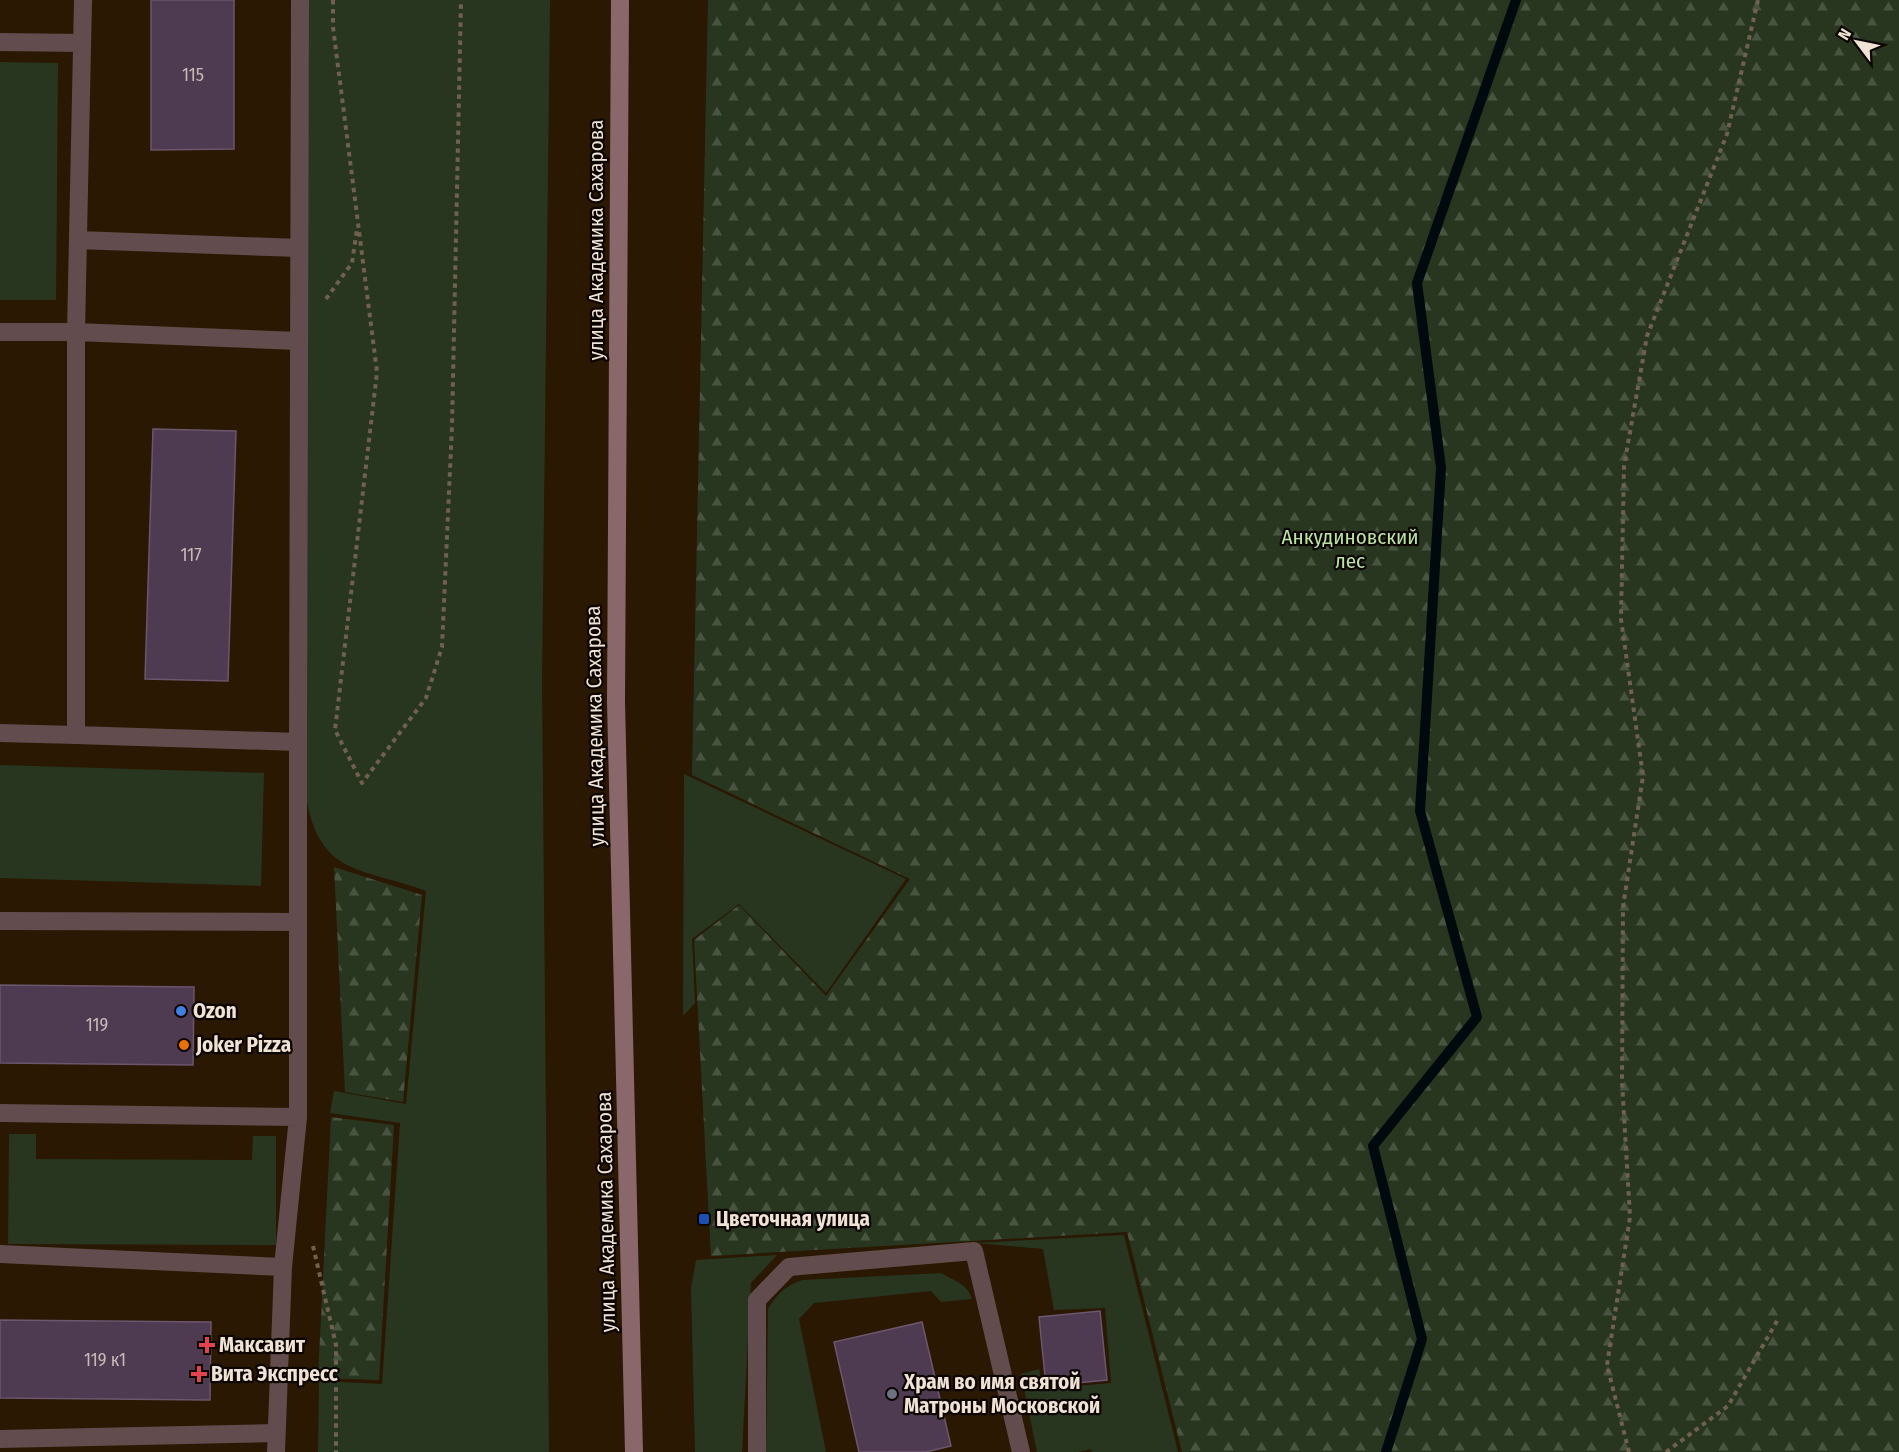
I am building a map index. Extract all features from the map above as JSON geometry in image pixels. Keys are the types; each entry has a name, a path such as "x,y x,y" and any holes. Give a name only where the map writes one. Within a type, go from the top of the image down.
{"main road":[{"name":"улица Академика Сахарова","path":"620,0 616,702 634,1452"}],"lane":[{"path":"76,735 76,332 83,0"},
{"path":"276,1452 283,1267 298,1117 300,0"},
{"path":"0,42 82,44"},
{"path":"78,240 299,248"},
{"path":"0,332 76,332 298,340"},
{"path":"0,733 298,742"},
{"path":"0,921 298,922"},
{"path":"0,1113 298,1117"},
{"path":"757,1452 758,1300 789,1267 974,1251 1021,1452"},
{"path":"0,1254 283,1267"},
{"path":"0,1439 276,1433"}],"path":[{"path":"333,0 333,27 377,372 335,730 362,783 426,698 442,647 452,426 461,0"},
{"path":"1629,1452 1607,1365 1630,1217 1622,1081 1623,907 1643,776 1621,619 1624,466 1647,336 1727,134 1758,0"},
{"path":"298,340 351,263 358,225"},
{"path":"1666,1452 1728,1406 1777,1321"}],"green space":[{"path":"309,0 550,0 542,680 549,1452 318,1452 319,1381 382,1384 400,1123 330,1113 334,1091 406,1104 426,891 357,869 332,855 321,841 313,825 305,788 300,733"},
{"name":"Анкудиновский лес","path":"708,0 1899,0 1899,1452 1182,1452 1127,1232 711,1256 694,940 739,905 826,996 910,879 692,775"},
{"path":"0,62 58,63 56,300 0,300"},
{"path":"0,765 264,773 261,886 0,878"},
{"path":"684,774 906,879 826,993 739,904 692,939 695,1003 683,1016"},
{"path":"334,867 422,895 403,1102 345,1092"},
{"path":"331,1117 394,1125 379,1380 318,1378"},
{"path":"9,1134 36,1134 36,1159 252,1160 253,1136 276,1136 276,1245 8,1244"},
{"path":"1124,1235 1178,1452 1092,1452 1091,1449 1078,1452 1037,1452 1021,1374 1039,1369 1042,1389 1111,1383 1105,1308 1054,1310 1043,1249 975,1243"},
{"path":"777,1255 751,1283 742,1452 695,1452 691,1288 696,1260"},
{"path":"941,1273 964,1286 972,1299 941,1302 931,1291 814,1303 799,1319 826,1452 766,1452 768,1309 779,1295 787,1287 803,1280"}],"building":[{"path":"151,0 234,0 234,149 151,150"},
{"path":"153,429 236,431 228,681 145,679"},
{"path":"0,985 194,987 193,1065 0,1063"},
{"path":"1100,1311 1107,1380 1046,1386 1039,1317"},
{"path":"0,1320 211,1322 210,1400 0,1398"},
{"name":"Храм во имя святой Матроны Московской","path":"922,1322 951,1446 926,1452 859,1452 834,1342"}],"waterway":[{"path":"1386,1452 1422,1339 1373,1146 1477,1017 1420,811 1441,468 1417,283 1516,0"}],"place":[{"name":"Ozon","path":"181,1011"},
{"name":"Joker Pizza","path":"184,1045"},
{"name":"Цветочная улица","path":"704,1219"},
{"name":"Максавит","path":"207,1345"},
{"name":"Вита Экспресс","path":"199,1374"},
{"name":"Храм во имя святой Матроны Московской","path":"892,1394"}]}
